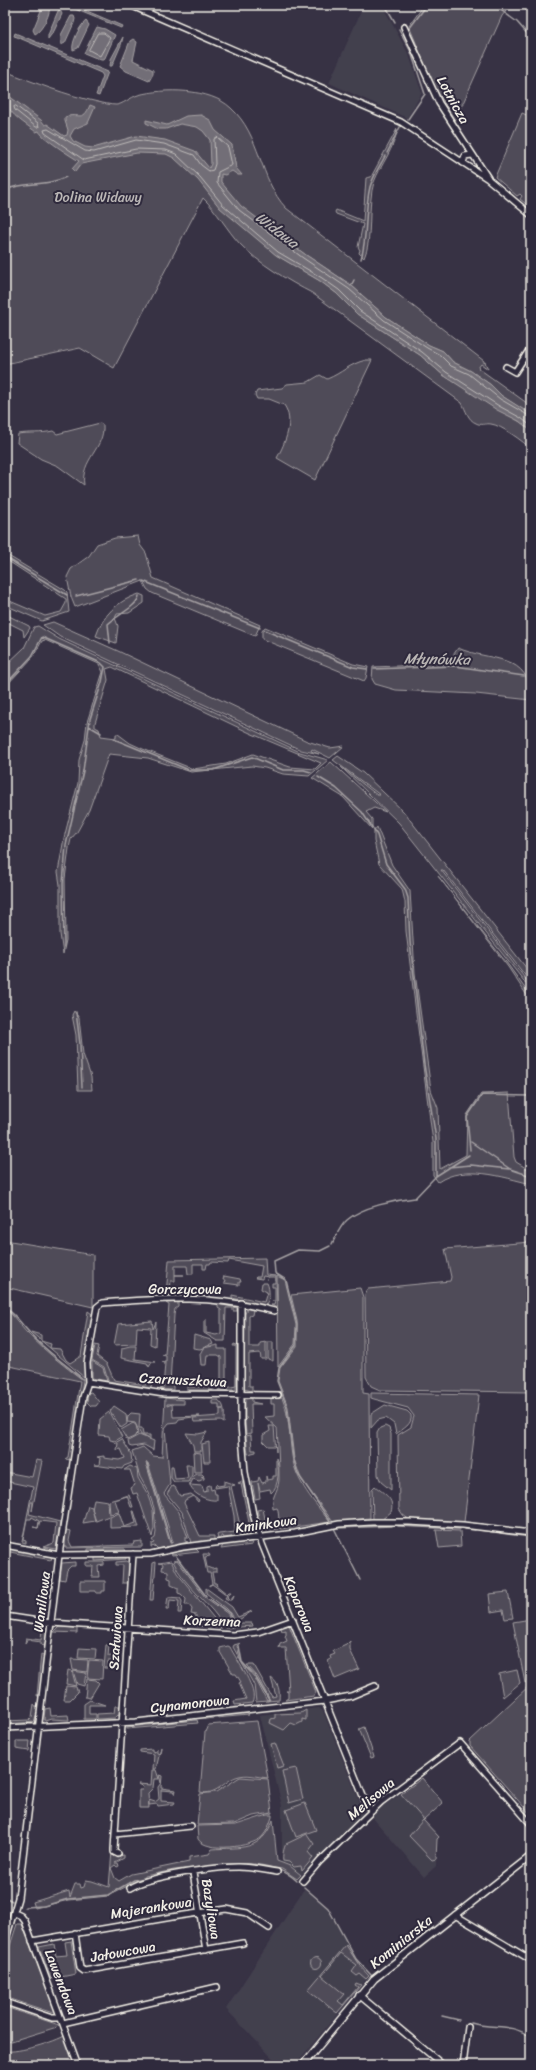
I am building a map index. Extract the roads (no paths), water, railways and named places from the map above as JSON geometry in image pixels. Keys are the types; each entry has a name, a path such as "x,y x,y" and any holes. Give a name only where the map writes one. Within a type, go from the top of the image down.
{"street":[{"name":"Lotnicza","path":"130,5 401,122 488,179 531,215"},
{"name":"Lotnicza","path":"404,28 438,103 488,179"},
{"path":"463,163 465,156 472,155"},
{"path":"506,367 516,372 531,347"},
{"name":"Gorczycowa","path":"96,1307 102,1303 180,1298 208,1298 241,1303 274,1311"},
{"name":"Kaparowa","path":"241,1303 241,1425 245,1472 260,1537 367,1806 372,1811"},
{"name":"Waniliowa","path":"5,1942 18,1902 59,1555 83,1397 88,1382 87,1364 96,1307"},
{"name":"Czarnuszkowa","path":"88,1382 157,1393 278,1395"},
{"name":"Kminkowa","path":"5,1545 59,1555 158,1553 183,1547 260,1537 339,1524 388,1522 478,1526 531,1533"},
{"name":"Szałwiowa","path":"118,1854 114,1852 133,1554"},
{"name":"Korzenna","path":"5,1616 51,1623 238,1635 258,1632 292,1620"},
{"name":"Cynamonowa","path":"5,1728 123,1723 325,1701 351,1696 375,1686"},
{"name":"Melisowa","path":"303,1880 320,1861 372,1811 460,1743 531,1824"},
{"path":"115,1834 191,1826"},
{"name":"Kominiarska","path":"303,2065 359,1995 374,1980 531,1856"},
{"path":"130,1888 138,1884 165,1877 238,1867 277,1872"},
{"name":"Bazyliowa","path":"193,1873 206,1950"},
{"name":"Majerankowa","path":"32,1941 200,1912 226,1909 239,1910 269,1928"},
{"name":"Lawendowa","path":"15,1913 23,1918 78,2065"},
{"path":"455,1915 531,1960"},
{"name":"Jałowcowa","path":"74,1933 80,1968 84,1971 243,1943"},
{"path":"5,2002 62,2020 217,1987"},
{"path":"359,1995 443,2065"},
{"path":"463,2065 468,2026"}],"water":[{"path":"49,5 50,8 46,21 41,29 35,34 33,30 42,8"},
{"path":"65,5 73,5 122,26 121,28"},
{"path":"60,10 62,14 54,31 48,39 48,35 58,11"},
{"path":"71,16 74,16 74,23 65,43 61,45 61,35"},
{"path":"86,21 89,25 78,48 73,50 73,43 76,34"},
{"path":"97,27 105,29 115,35 104,60 84,53"},
{"path":"15,33 108,72 99,96 96,95 103,76 101,73 14,36"},
{"path":"123,37 112,66 110,66 111,59"},
{"path":"133,39 137,42 133,60 153,70 153,74 149,81 126,71 120,66 130,41"},
{"path":"5,93 41,120 45,125 47,124 64,136 67,135 68,130 65,117 83,115 90,105 95,107 88,123 74,129 70,136 73,141 85,147 93,148 136,136 165,140 195,151 209,168 211,164 210,140 203,131 197,127 180,124 166,129 158,129 146,123 146,120 167,125 186,116 201,115 210,120 215,130 232,145 236,168 242,175 238,175 232,171 225,175 221,174 221,182 241,206 306,255 351,285 386,317 429,345 443,351 453,362 471,371 491,385 502,396 529,413 531,415 531,431 519,421 497,410 443,375 420,355 357,314 336,293 320,281 276,255 220,208 198,180 174,158 166,154 137,153 81,164 75,172 72,169 79,161 51,142 39,131 36,132 15,116 7,106"}],"waterway":[{"path":"385,5 395,22"},
{"path":"409,29 427,5"},
{"path":"494,5 517,22 531,38"},
{"path":"399,29 411,52 425,94 408,119"},
{"path":"387,153 400,127"},
{"path":"361,259 365,241 367,205 370,187 385,156"},
{"path":"5,190 13,187 51,182 66,177"},
{"path":"351,286 354,280"},
{"name":"Młynówka","path":"5,557 67,595"},
{"name":"Młynówka","path":"76,596 139,580"},
{"name":"Młynówka","path":"143,581 260,628"},
{"path":"110,643 108,624 135,604 139,596"},
{"name":"Młynówka","path":"264,630 353,667 367,669"},
{"path":"5,685 32,656 42,637 101,663 105,667 102,682 90,719 83,771 66,845 63,884 64,947"},
{"name":"Młynówka","path":"374,669 455,666 524,676"},
{"path":"89,726 101,733"},
{"path":"114,739 189,770 213,770 252,757 283,770 304,770 311,772"},
{"path":"318,777 336,788 362,812 377,835 386,864 405,889 408,898 410,942 424,1064 436,1139 436,1176"},
{"path":"76,1012 80,1044 82,1087"},
{"path":"470,1150 467,1117 482,1095 531,1096"},
{"path":"471,1142 510,1169 531,1176"},
{"path":"332,1244 342,1225 353,1215 379,1205 398,1200 415,1198 436,1176 469,1155"},
{"path":"449,1167 471,1165 509,1169"},
{"path":"330,1246 320,1251 298,1250 274,1261 275,1273 286,1280 297,1325 296,1345 279,1368 277,1381 287,1407 293,1457 298,1474 330,1521"},
{"path":"5,1308 15,1316 41,1345 83,1379"},
{"path":"147,1463 171,1543"},
{"path":"360,1580 334,1528 392,1526"},
{"path":"398,1526 460,1529"},
{"path":"465,1529 475,1530"},
{"path":"479,1530 494,1532"},
{"path":"500,1533 531,1537"},
{"path":"176,1556 206,1596"},
{"path":"210,1599 229,1613 236,1627"},
{"path":"239,1646 242,1662 255,1676 269,1700"},
{"path":"216,1866 237,1864 259,1865 280,1870 297,1881"},
{"path":"25,1907 44,1906 68,1899 108,1895 134,1880 182,1871"},
{"path":"304,1887 328,1908 356,1959 371,1975"},
{"path":"5,1897 12,1901"},
{"path":"442,2016 459,2020"},
{"path":"471,2023 516,2029 531,2037"}],"park label":[{"name":"Dolina Widawy","path":"98,197"}],"water label":[{"name":"Widawa","path":"277,230"}]}
